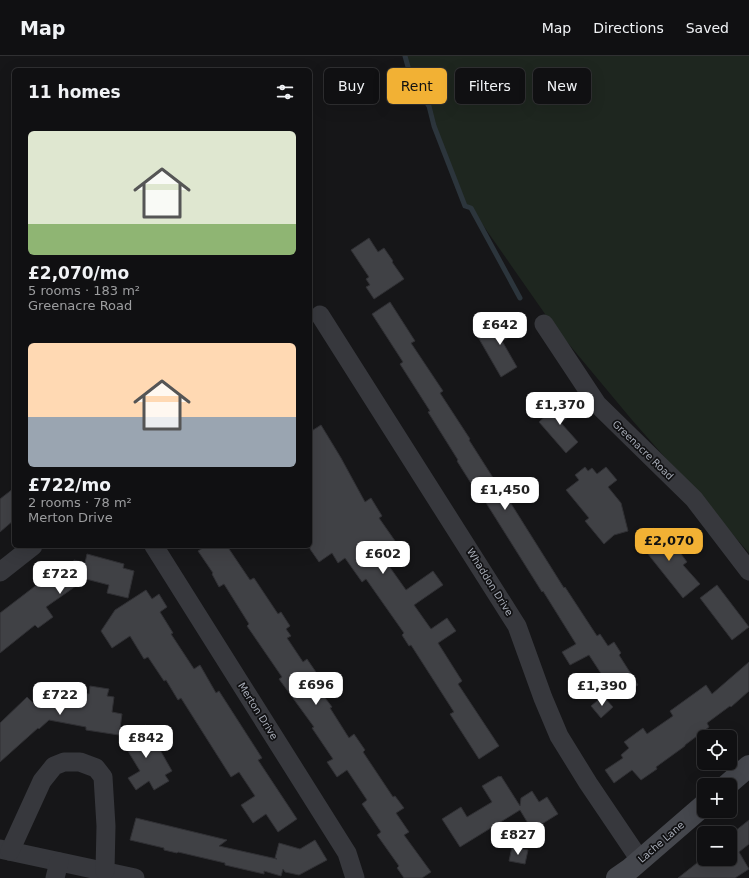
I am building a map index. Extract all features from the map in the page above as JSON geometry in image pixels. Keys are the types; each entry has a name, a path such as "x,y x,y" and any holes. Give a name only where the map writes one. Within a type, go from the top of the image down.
{"street":[{"name":"Whaddon Drive","path":"320,315 517,626 543,698 559,736 588,783 640,860"},
{"name":"Greenacre Road","path":"544,324 597,404 694,499 749,571"},
{"path":"0,572 30,548"},
{"name":"Merton Drive","path":"155,548 347,853 355,878"},
{"path":"105,871 106,826 103,777 96,768 80,762 64,762 54,766 42,781 5,850 57,870 105,871 135,878"},
{"path":"735,778 749,766"},
{"name":"Lache Lane","path":"617,878 697,811"}],"shaded area":[{"path":"405,56 749,56 749,553 632,420 552,324 471,208 465,206 434,126 428,104 447,104 447,68 408,68"}],"building":[{"path":"369,238 378,252 384,248 404,279 374,299 366,287 370,285 366,279 369,277 351,250"},
{"path":"390,302 415,341 411,343 443,391 440,393 564,588 565,587 597,636 600,634 608,646 614,642 621,653 619,655 638,685 617,698 589,655 570,665 562,652 576,644 483,498 481,499 457,461 458,460 428,412 430,411 400,364 403,362 372,314"},
{"path":"510,318 518,332 502,341 517,367 501,377 478,337"},
{"path":"564,399 575,411 561,423 578,442 566,453 539,422"},
{"path":"321,425 365,502 371,498 382,516 379,518 400,548 384,559 406,590 433,571 443,585 414,605 431,629 447,618 456,631 438,643 462,681 458,684 499,746 479,759 450,714 454,712 411,645 409,646 402,635 404,633 366,579 362,582 345,558 338,563 332,553 319,562 310,549 312,548 312,431"},
{"path":"585,467 588,471 592,468 597,474 606,467 617,480 608,487 621,503 628,531 614,535 604,544 585,521 589,518 566,490 579,480 575,475"},
{"path":"12,490 12,522 0,532 0,499"},
{"path":"654,528 673,550 676,547 687,562 683,565 700,584 683,598 636,539"},
{"path":"203,548 228,548 250,580 254,578 278,614 281,612 290,626 286,629 291,636 287,638 303,662 307,659 329,691 323,695 332,707 330,708 349,738 354,734 365,750 363,752 393,797 395,796 404,808 396,813 409,832 404,835 431,872 422,878 404,878 397,868 399,866 377,835 381,832 362,804 367,800 347,770 337,777 327,762 333,759 312,728 314,727 279,679 282,677 247,626 249,624 224,584 219,587 212,574 213,573 198,551"},
{"path":"87,554 124,564 123,568 134,571 128,598 107,593 109,585 86,579 46,607 53,617 38,628 35,625 0,653 0,613 60,567 69,580 74,560 85,563"},
{"path":"717,585 749,627 732,640 700,598"},
{"path":"146,590 152,599 159,594 167,607 160,612 173,633 171,634 194,669 200,665 216,693 219,691 262,758 258,760 297,819 278,832 266,814 253,823 241,805 255,796 239,772 231,777 181,698 178,700 166,680 164,681 148,657 144,659 130,636 112,648 101,631 115,610"},
{"path":"749,662 749,691 731,707 730,706 707,723 709,727 705,730 697,730 697,736 656,767 657,769 641,780 632,770 614,783 605,770 623,758 621,755 629,748 624,742 643,728 647,734 673,716 670,711 706,685 712,694"},
{"path":"90,686 109,689 107,696 114,697 112,712 122,714 119,735 86,730 86,727 49,720 0,762 0,723 27,697 34,704 53,688 89,694"},
{"path":"603,696 613,707 601,718 591,706"},
{"path":"146,725 172,771 165,775 169,781 154,790 149,781 136,790 128,778 140,771 120,738"},
{"path":"501,776 520,806 521,798 532,791 539,802 547,797 558,814 532,830 520,810 460,847 442,819 461,807 467,817 492,802 482,786"},
{"path":"136,818 227,840 219,846 277,859 275,858 279,843 300,849 315,840 327,860 299,875 285,872 283,869 281,876 264,871 264,874 225,865 225,863 164,850 164,848 130,840"},
{"path":"749,820 749,844 739,852 749,869 735,878 678,878 697,863 697,866 737,866 737,829"},
{"path":"512,847 528,850 525,864 509,861"}],"waterway":[{"path":"405,56 412,81 429,106 434,126 465,206 471,208 520,298"}]}
